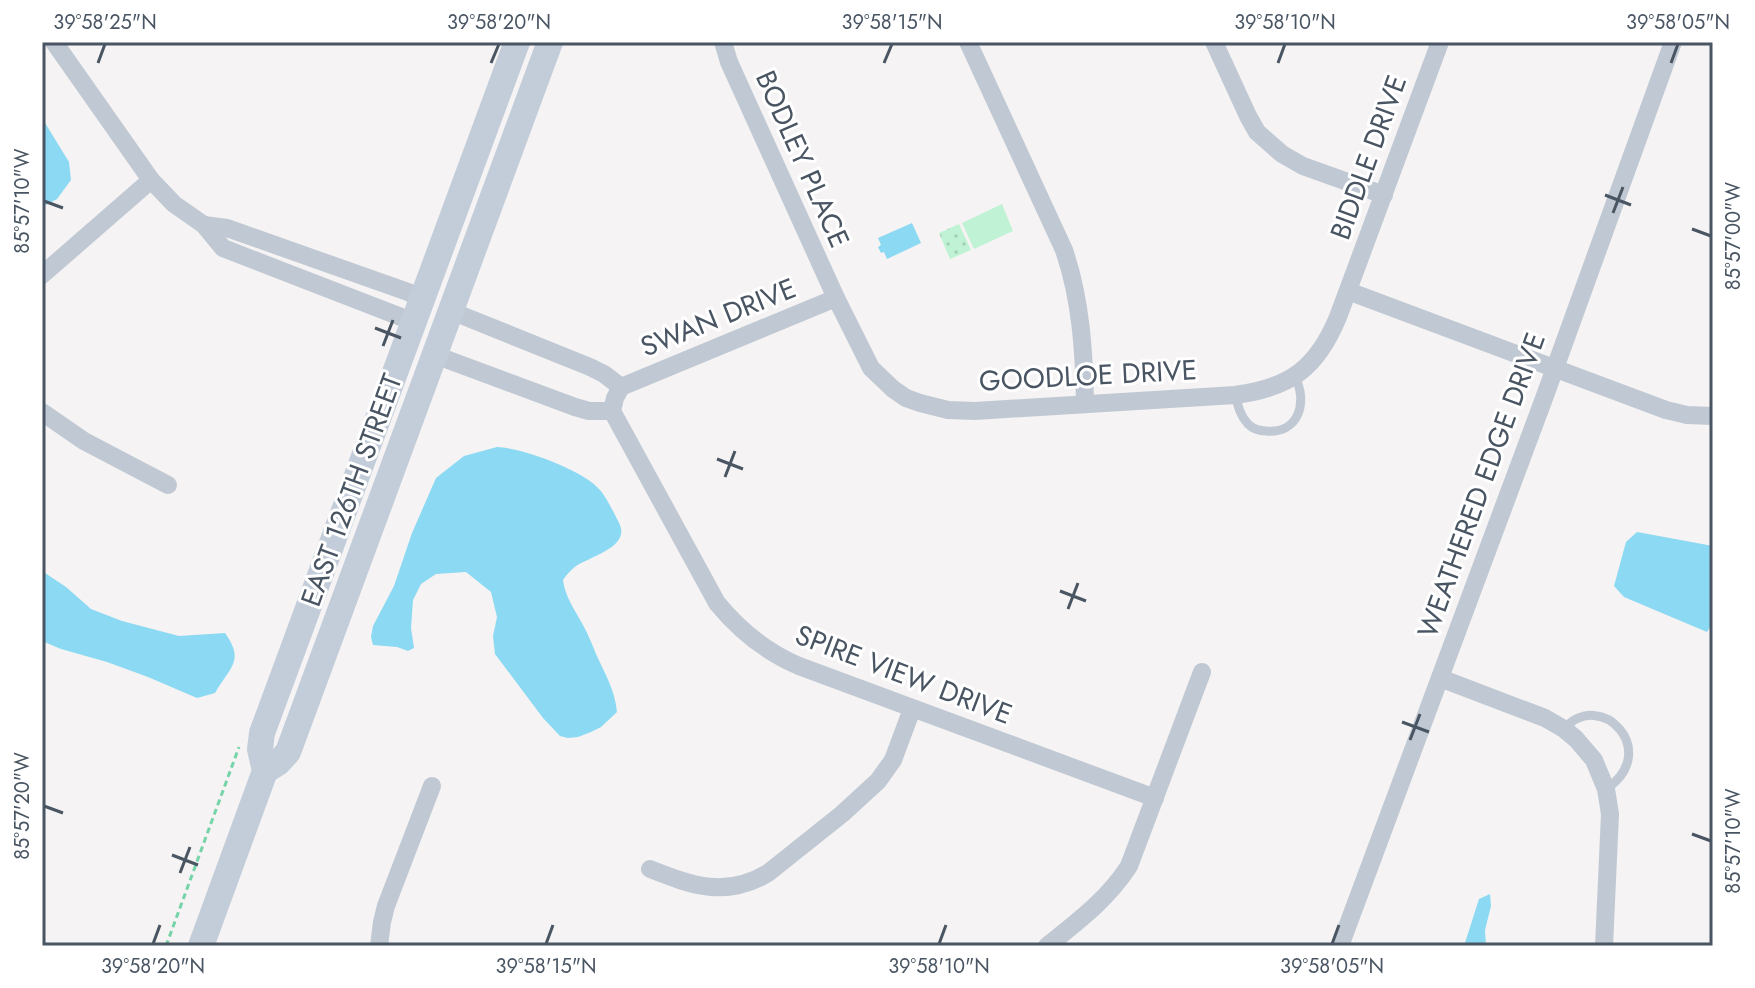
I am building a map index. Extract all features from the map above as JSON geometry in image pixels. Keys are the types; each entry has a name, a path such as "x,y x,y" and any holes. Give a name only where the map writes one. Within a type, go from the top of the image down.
{"main road":[{"name":"EAST 126TH STREET","path":"201,946 265,771 261,755 262,733 517,42"},
{"name":"EAST 126TH STREET","path":"265,771 288,752 550,42"}],"street":[{"path":"54,42 151,180 174,204 204,225 223,248 414,322"},
{"name":"BODLEY PLACE","path":"723,42 729,62 836,298"},
{"path":"968,42 1071,269 1079,308 1085,403"},
{"path":"1214,42 1257,132 1275,149 1303,166 1384,195"},
{"name":"BIDDLE DRIVE","path":"1348,291 1440,42"},
{"name":"WEATHERED EDGE DRIVE","path":"1340,946 1673,42"},
{"path":"42,275 151,180"},
{"path":"204,225 227,228 408,292 414,322"},
{"path":"1348,291 1666,410 1713,416"},
{"name":"GOODLOE DRIVE","path":"836,298 871,368 893,389 920,403 948,410 975,411 1235,395 1271,388 1295,377 1312,362 1326,343 1348,291"},
{"name":"SWAN DRIVE","path":"621,387 836,298"},
{"path":"435,355 589,411 612,411 621,387 590,367 451,311"},
{"name":"SPIRE VIEW DRIVE","path":"612,411 717,603 751,637 781,658 1155,798"},
{"path":"42,412 84,441 168,485"},
{"path":"1047,946 1100,902 1121,879 1133,856 1202,672"},
{"path":"1440,678 1545,718 1576,739 1594,760 1606,789 1610,814 1604,946"},
{"path":"650,869 711,888 737,886 768,873 878,781 893,760 912,709"},
{"path":"379,946 386,906 432,786"}],"lane":[{"path":"306,280 314,259"},
{"path":"435,355 414,322 451,311"},
{"path":"1235,395 1240,413 1250,426 1263,431 1279,431 1294,421 1301,404 1295,377"},
{"path":"1564,729 1581,717 1591,716 1611,720 1623,732 1629,749 1627,765 1615,783 1606,789"}],"green space":[{"path":"1002,204 1013,231 974,249 962,223"},
{"path":"959,224 971,250 950,259 939,233"}],"water":[{"path":"42,118 69,162 71,180 57,199 42,207"},
{"path":"912,223 921,243 887,259 878,247 881,245 878,238"},
{"path":"497,447 552,461 592,482 605,497 621,528 619,540 614,545 576,566 563,580 568,598 609,682 617,712 601,727 578,737 560,736 495,654 493,636 497,617 491,592 466,572 436,574 421,584 413,600 411,628 414,648 408,651 373,645 373,626 394,586 412,533 436,478 464,456"},
{"path":"1637,532 1713,546 1713,622 1707,632 1624,597 1614,586 1626,542"},
{"path":"42,571 91,609 122,621 179,636 225,633 235,657 230,670 215,693 197,698 148,677 42,641"},
{"path":"1490,894 1486,946 1464,946 1479,899"}]}
